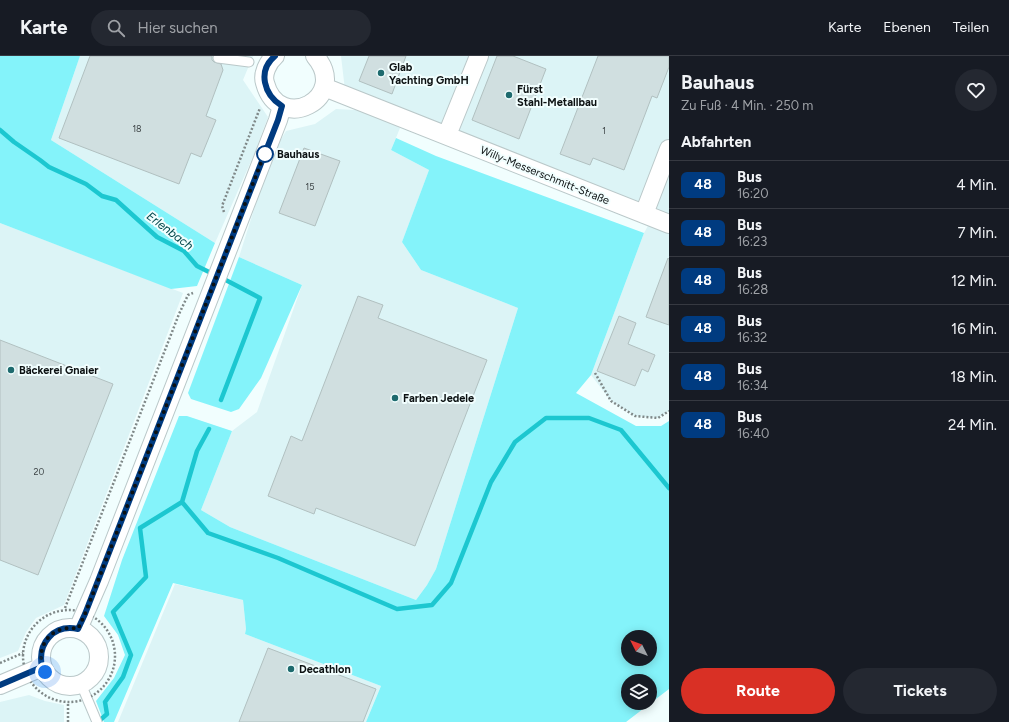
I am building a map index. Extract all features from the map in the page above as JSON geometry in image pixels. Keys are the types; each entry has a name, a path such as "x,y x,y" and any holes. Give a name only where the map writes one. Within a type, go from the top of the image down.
{"street":[{"path":"275,56 265,71 264,81 268,94 275,102 282,106 299,109 309,106 320,97 324,87 325,74 322,64 315,56"},
{"path":"447,135 479,56"},
{"name":"Willy-Messerschmitt-Straße","path":"324,87 669,224"},
{"path":"35,670 42,648 48,638 57,631 82,622 278,120 282,106"},
{"path":"644,214 669,149"},
{"path":"0,685 35,670 45,672 51,679 60,684 72,686 84,691 98,665 99,655 96,644 82,622"}],"lane":[{"path":"218,58 249,62"},
{"path":"84,691 96,719"}],"path":[{"path":"232,237 222,206 260,108"},
{"path":"65,608 188,295 213,285"},
{"path":"595,373 611,401 635,416 658,418 669,411"},
{"path":"65,608 82,622 99,621 111,636 116,657 109,679 96,692 84,691 78,701 68,702 52,698 40,691 33,684 35,670 23,653 27,636 34,625 49,614 65,608"},
{"path":"0,663 23,653"},
{"path":"68,702 68,722"}],"shaded area":[{"path":"0,56 80,56 51,140 215,243 197,286 171,289 0,223"},
{"path":"80,56 253,56 243,80 268,117 255,152 215,243 51,140"},
{"path":"341,56 669,56 669,411 658,418 635,416 611,401 591,375 644,233 650,222 345,90"},
{"path":"336,109 372,111 400,128 391,150 429,170 402,242 421,270 518,308 436,569 416,600 230,527 201,510 232,431 257,412 302,285 239,257 271,156 286,131 315,124"},
{"path":"396,138 436,156 644,233 591,375 576,393 636,426 661,426 669,421 669,689 657,698 657,674 621,674 621,710 642,710 626,722 366,722 381,686 245,634 246,629 243,600 173,583 114,722 104,722 96,701 114,678 125,655 118,635 104,616 122,560 179,416 187,416 232,431 201,510 230,527 416,600 427,585 436,569 518,308 421,270 402,242 429,170 391,150"},
{"path":"0,223 183,293 64,605 36,618 26,632 18,651 0,658"},
{"path":"239,257 302,285 261,378 239,409 231,412 191,399 188,393"},
{"path":"175,584 243,600 246,629 245,634 381,686 366,722 118,722"},
{"path":"29,695 45,701 64,705 64,722 0,722 0,702"}],"building":[{"path":"90,56 212,56 212,60 214,62 221,64 223,70 206,116 216,120 201,157 191,153 179,184 59,138"},
{"name":"Glab Yachting GmbH","path":"369,56 406,56 392,94 359,81"},
{"name":"Fürst Stahl-Metallbau","path":"497,56 513,56 546,69 519,139 472,120"},
{"path":"598,56 669,56 669,67 657,98 652,96 624,170 593,158 590,165 560,154"},
{"path":"304,148 340,161 315,226 279,213"},
{"path":"668,258 669,259 669,325 646,317"},
{"name":"Farben Jedele","path":"358,296 383,305 378,318 487,360 415,546 316,508 314,514 268,496 291,436 302,441"},
{"path":"619,316 636,323 628,344 655,355 648,372 642,369 635,386 597,371"},
{"path":"0,340 113,384 38,575 0,560"},
{"name":"Decathlon","path":"268,648 376,689 363,722 239,722"}],"waterway":[{"name":"Erlenbach","path":"0,130 49,167 86,184 102,196 116,200 157,237 184,251 197,266 213,274"},
{"name":"Erlenbach","path":"220,277 260,298 221,400"},
{"path":"182,502 208,533 278,558 397,609 432,605 451,583 491,482 515,442 546,418 589,418 621,430 669,488"},
{"name":"Erlenbach","path":"98,722 107,714 105,702 123,677 131,655 113,612 146,577 140,528 182,502 197,451 209,429"}],"bus line":[{"name":"48","path":"0,685 42,667 42,648 48,638 57,631 68,628 78,629 85,614 278,120 282,106 275,102 268,94 264,81 265,71 275,56"}],"place":[{"name":"Glab Yachting GmbH","path":"381,73"},
{"name":"Fürst Stahl-Metallbau","path":"509,95"},
{"name":"Bauhaus","path":"265,154"},
{"name":"Bäckerei Gnaier","path":"11,370"},
{"name":"Farben Jedele","path":"395,398"},
{"name":"Decathlon","path":"291,669"}],"route":[{"path":"45,672 42,667 41,654 42,648 48,638 57,631 68,628 78,629 85,614 266,150 265,154"}]}
